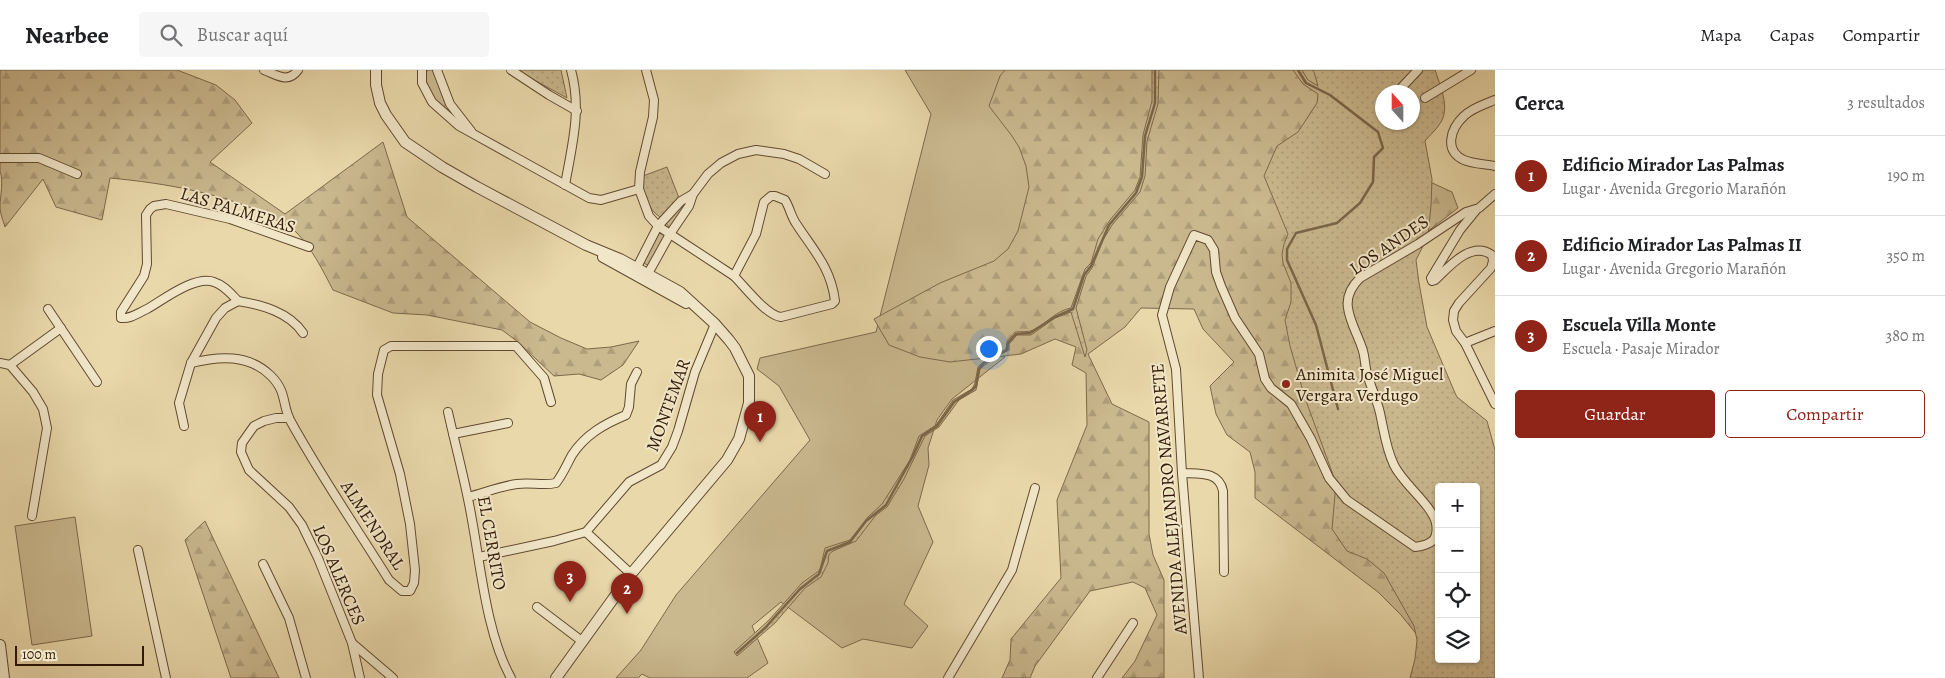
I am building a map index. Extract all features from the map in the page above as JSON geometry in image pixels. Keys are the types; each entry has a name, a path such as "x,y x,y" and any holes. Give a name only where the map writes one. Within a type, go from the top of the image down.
{"street":[{"path":"264,70 286,79 292,78 298,70"},
{"path":"376,70 376,85 380,103 405,142 442,167 586,245 590,250 646,277 701,312 715,324 735,348 749,376 749,403 739,438 727,460 631,574 556,678"},
{"path":"422,70 422,83 432,102 459,126 565,185 589,198 600,200 639,189"},
{"path":"438,70 450,104 472,133"},
{"path":"511,70 550,96 577,110"},
{"path":"565,185 577,110 571,70"},
{"path":"646,70 654,100 653,118 640,172 639,189 649,216 658,226 734,276 767,312 774,316 780,317 821,308 835,301 826,269 821,259 796,225 785,200 775,196 764,202 756,234 734,276"},
{"path":"1404,85 1418,70"},
{"path":"1425,98 1471,70"},
{"path":"1495,100 1465,115 1452,134 1450,144 1456,154 1465,161 1495,166"},
{"path":"443,111 450,104"},
{"path":"646,277 670,234 689,206 693,194 708,174 721,163 738,154 756,150 784,154 800,159 824,174"},
{"path":"0,158 39,158 77,174"},
{"path":"635,271 658,226 681,201 693,194"},
{"name":"LOS ANDES","path":"1194,235 1208,240 1214,250 1216,272 1235,318 1260,354 1266,379 1271,388 1291,404 1311,439 1329,478 1347,500 1415,547 1426,546 1433,541 1436,534 1436,522 1430,511 1401,477 1393,464 1380,412 1367,373 1364,354 1350,317 1348,307 1349,296 1360,278 1418,244 1460,215 1479,208 1495,194"},
{"name":"LAS PALMERAS","path":"238,302 223,286 213,281 204,280 189,285 133,316 122,318 120,312 144,276 147,264 146,215 150,209 154,206 166,204 230,219 309,247"},
{"path":"1479,208 1460,230 1431,278 1432,281 1436,280 1450,265 1468,253 1481,251 1492,255 1491,268 1459,303 1454,312 1453,320 1456,330 1465,343 1495,404"},
{"name":"AVENIDA ALEJANDRO NAVARRETE","path":"1194,235 1170,287 1162,315 1176,370 1182,473 1199,678"},
{"path":"184,426 179,403 191,363 216,318 225,308 238,302 269,308 299,326 303,333"},
{"path":"48,309 97,382"},
{"name":"MONTEMAR","path":"586,532 629,482 656,469 665,460 678,431 695,372 715,324"},
{"path":"0,363 10,364 61,328"},
{"path":"1465,343 1495,331"},
{"name":"ALMENDRAL","path":"191,363 210,358 228,357 245,361 261,368 270,376 281,388 289,418 389,580 402,591 410,591 414,583 415,570 410,524 400,474 377,395 379,367 384,350 391,346 516,346 544,378 551,402"},
{"path":"10,364 33,392 43,410 47,428 32,516"},
{"path":"468,497 515,484 548,485 556,483 572,456 588,437 610,421 626,415 629,407 630,384 637,372"},
{"name":"EL CERRITO","path":"448,412 468,497 497,647 511,678"},
{"name":"LOS ALERCES","path":"289,418 264,421 254,426 242,443 241,452 249,470 289,507 302,525 318,558 352,643 360,678"},
{"path":"453,434 508,423"},
{"path":"1182,473 1213,476 1221,482 1223,491 1224,572"},
{"path":"948,678 1012,570 1035,488"},
{"path":"479,557 586,532 631,574"},
{"path":"138,550 166,678"},
{"path":"263,564 289,618 306,678"},
{"path":"537,607 583,642"},
{"path":"1097,678 1133,623"},
{"path":"352,643 392,678"},
{"path":"0,645 4,678"}],"green space":[{"path":"0,70 177,70 216,85 235,100 252,123 210,162 285,214 383,142 407,217 530,322 587,349 611,347 639,341 623,365 601,380 579,374 554,376 518,342 502,330 427,315 393,313 333,290 302,238 293,229 261,212 197,191 153,183 110,178 102,220 56,207 43,179 5,227 0,207 2,184 0,171"},
{"path":"427,70 435,70 447,104 442,108 429,91 426,76"},
{"path":"516,70 561,70 567,98"},
{"path":"905,70 1011,70 1016,133 1034,188 1023,233 970,351 1005,357 952,399 937,420 928,448 929,465 918,506 933,542 904,604 928,626 912,648 863,639 842,648 781,602 752,626 768,663 747,678 650,678 642,674 638,678 616,678 641,650 676,595 810,440 779,386 757,369 760,358 876,332 931,114"},
{"path":"1005,70 1338,70 1375,114 1375,130 1388,130 1428,181 1452,192 1458,208 1374,273 1481,447 1495,678 1444,678 1435,663 1480,663 1480,483 1435,483 1435,663 1422,641 1401,615 1378,592 1255,498 1255,472 1250,452 1227,435 1216,414 1210,386 1234,362 1203,329 1194,309 1141,308 1125,327 1088,354 1112,404 1149,422 1149,534 1153,555 1164,580 1164,678 1122,678 1135,661 1157,615 1145,588 1133,582 1090,591 1035,666 1030,678 1002,678 1010,660 1011,639 1061,578 1057,500 1087,425 1086,373 1072,365 1076,347 1055,339 1021,354 950,362 920,357 889,345 874,319 940,283 994,261 1008,249 1018,231 1029,187 1026,166 1019,147 989,106 1000,76"},
{"path":"1152,70 1159,70 1158,104 1147,141 1145,176 1140,192 1112,225 1103,240 1092,268 1086,276 1076,308 1087,350 1085,357 1071,312 1055,318 1031,335 1017,335 1009,344 1009,350 996,356 980,369 976,390 959,400 939,427 925,436 904,479 887,507 876,515 856,541 829,554 828,563 821,577 805,588 775,623 737,656 734,652 769,620 802,583 820,570 825,548 850,540 868,517 882,504 910,460 919,436 936,425 953,400 972,389 978,367 1006,349 1007,342 1015,332 1033,330 1056,314 1071,308 1085,269 1091,263 1098,239 1110,220 1135,190 1140,177 1143,135 1152,101"},
{"path":"1293,70 1302,70 1308,80 1318,86 1312,70 1435,70 1439,82 1445,110 1438,127 1425,141 1432,179 1431,206 1428,236 1416,260 1427,327 1457,397 1487,421 1495,450 1495,678 1410,678 1417,640 1414,626 1384,573 1367,559 1347,551 1332,529 1336,483 1305,398 1290,346 1285,320 1291,302 1291,283 1283,263 1282,254 1288,234 1264,176 1277,146 1298,132 1317,103 1318,94 1303,84"},
{"path":"667,167 679,198 660,217 652,210 646,199 643,176"},
{"path":"684,204 686,205 670,228 666,223"},
{"path":"659,233 665,237 648,265 643,263 657,234"},
{"path":"75,517 92,636 32,645 15,526"},
{"path":"205,521 279,678 231,678 185,540"}],"waterway":[{"path":"737,653 765,628 800,589 819,574 827,551 850,542 866,521 886,505 922,436 937,426 954,402 976,386 979,369 984,363 1007,350 1008,343 1016,334 1030,333 1055,317 1073,309 1084,275 1091,266 1109,225 1136,193 1142,177 1145,136 1155,103 1155,70"},
{"path":"1298,70 1306,83 1330,95 1378,132 1383,148 1374,157 1373,182 1360,203 1337,223 1296,233 1287,249 1287,260 1316,325 1338,409"}],"place":[{"name":"Animita José Miguel Vergara Verdugo","path":"1286,384"},
{"name":"Edificio Mirador Las Palmas","path":"760,442"},
{"name":"Escuela Villa Monte","path":"570,602"},
{"name":"Edificio Mirador Las Palmas II","path":"627,614"}]}
